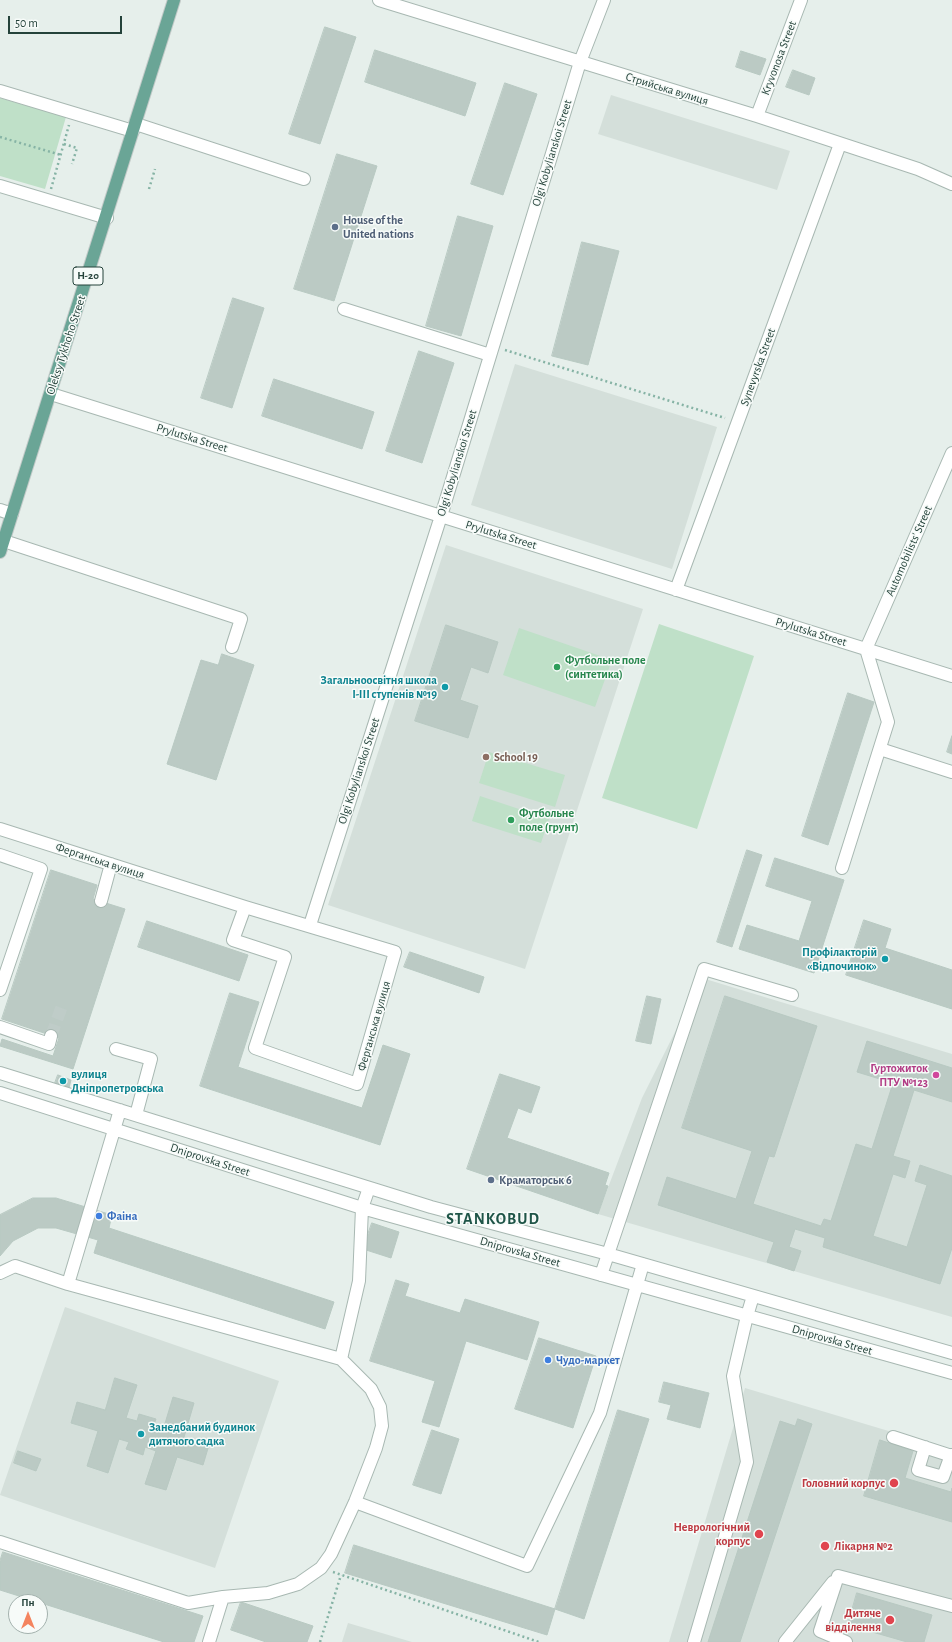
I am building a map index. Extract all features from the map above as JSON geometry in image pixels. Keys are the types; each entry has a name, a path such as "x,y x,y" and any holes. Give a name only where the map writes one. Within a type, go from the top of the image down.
{"main road":[{"name":"Oleksy Tykhoho Street","path":"2,546 107,218 174,0"}],"street":[{"name":"Стрийська вулиця","path":"379,0 757,116 918,169 952,184"},
{"name":"Olgi Kobylianskoi Street","path":"310,925 441,516 580,62 604,0"},
{"name":"Kryvonosa Street","path":"757,116 801,0"},
{"path":"0,91 134,128 304,178"},
{"name":"Synevyrska Street","path":"676,590 840,144"},
{"path":"0,186 107,218"},
{"path":"344,309 492,350"},
{"name":"Prylutska Street","path":"51,394 952,676"},
{"name":"Automobilists' Street","path":"866,649 952,453"},
{"path":"0,510 12,514"},
{"path":"2,546 240,619 232,647"},
{"path":"842,868 888,722 866,649"},
{"path":"880,749 952,772"},
{"name":"Ферганська вулиця","path":"0,829 395,952 357,1084 255,1048 285,957 233,940 245,906"},
{"path":"0,855 41,869 0,990"},
{"path":"101,902 111,864"},
{"path":"601,1275 704,969 792,994"},
{"path":"0,1027 49,1044 51,1036"},
{"path":"116,1049 151,1059 136,1115"},
{"name":"Dniprovska Street","path":"0,1073 431,1207 608,1254 952,1353"},
{"name":"Dniprovska Street","path":"0,1093 362,1208 952,1373"},
{"path":"68,1284 113,1129 120,1110"},
{"path":"341,1358 359,1281 362,1208 369,1188"},
{"path":"355,1502 527,1566 600,1413 643,1264"},
{"path":"0,1273 15,1266 68,1284 341,1358 371,1389 380,1407 382,1426 376,1448 355,1502 331,1554 321,1568 298,1584 275,1591 188,1603 0,1542"},
{"path":"694,1642 747,1462 734,1376 747,1316 753,1296"},
{"path":"893,1437 925,1447 951,1456 943,1477 918,1470 925,1447"},
{"path":"838,1576 952,1606"},
{"path":"785,1642 838,1576"},
{"path":"820,1631 838,1576"},
{"path":"209,1642 223,1597"},
{"path":"799,1624 846,1642"}],"path":[{"path":"48,200 73,112"},
{"path":"0,137 61,155"},
{"path":"64,144 77,148 72,164"},
{"path":"149,189 155,169"},
{"path":"492,350 727,419"},
{"path":"321,1568 539,1642"},
{"path":"320,1642 341,1575"}],"shaded area":[{"path":"611,95 790,151 777,190 598,134"},
{"path":"515,364 717,427 672,569 471,505"},
{"name":"School 19","path":"446,545 643,609 525,969 328,905"},
{"path":"702,978 952,1054 952,1317 598,1214 642,1098"},
{"path":"65,1307 279,1381 215,1568 0,1495"},
{"name":"Лікарня №2","path":"745,1388 952,1450 952,1642 669,1642"},
{"path":"348,1623 412,1642 342,1642"}],"green space":[{"path":"0,98 66,117 45,189 0,176"},
{"path":"659,624 754,656 697,829 602,798"},
{"name":"Футбольне поле (синтетика)","path":"519,628 612,660 595,707 503,675"},
{"path":"489,752 565,775 555,807 479,783"},
{"name":"Футбольне поле (грунт)","path":"480,796 549,819 541,843 472,821"}],"building":[{"path":"325,27 356,37 320,144 289,134"},
{"path":"375,50 476,83 465,116 365,82"},
{"path":"741,51 766,59 760,75 736,67"},
{"path":"793,70 815,78 809,95 786,87"},
{"path":"505,83 537,94 503,195 471,184"},
{"name":"House of the United nations","path":"337,154 377,166 334,301 294,289"},
{"path":"458,216 493,226 461,336 426,326"},
{"path":"582,242 619,251 588,365 552,356"},
{"path":"233,298 264,308 232,408 201,398"},
{"path":"419,351 454,363 422,463 386,451"},
{"path":"274,379 374,412 362,449 262,416"},
{"name":"Загальноосвітня школа І-ІІІ ступенів №19","path":"446,625 498,642 488,673 471,667 460,700 478,706 468,738 415,721"},
{"path":"222,654 254,665 216,780 167,764 201,660 218,665"},
{"path":"848,693 874,702 828,845 802,836"},
{"path":"952,736 952,754 947,752"},
{"path":"747,850 762,855 732,947 717,942"},
{"path":"775,858 844,880 814,973 739,949 747,925 799,941 812,901 766,886"},
{"path":"51,870 97,885 93,899 125,909 73,1069 0,1046 2,1039 53,1056 59,1038 2,1019"},
{"name":"Профілакторій «Відпочинок»","path":"864,920 891,929 885,948 952,970 952,1009 846,975"},
{"path":"147,921 248,955 239,981 138,947"},
{"path":"410,952 484,977 479,993 404,967"},
{"path":"230,993 259,1002 238,1067 362,1108 383,1045 410,1054 380,1145 200,1086"},
{"path":"647,996 661,999 651,1044 636,1041"},
{"path":"725,996 817,1026 774,1157 769,1156 753,1204 821,1226 824,1219 831,1221 856,1144 872,1149 893,1083 857,1072 867,1041 952,1068 952,1102 914,1090 893,1156 910,1161 905,1178 893,1174 873,1236 907,1247 927,1185 915,1181 920,1165 952,1176 952,1248 940,1284 823,1247 825,1238 795,1229 789,1247 801,1251 794,1271 767,1262 774,1242 658,1205 667,1177 736,1199 752,1151 682,1128"},
{"path":"500,1074 540,1087 531,1113 518,1108 507,1138 609,1173 605,1185 608,1186 598,1214 467,1169"},
{"name":"вулиця Дніпропетровська","path":"58,1075 71,1080 69,1088 55,1083"},
{"path":"33,1198 56,1198 112,1215 109,1228 334,1302 325,1329 94,1253 98,1240 56,1228 38,1228 13,1241 0,1256 0,1215"},
{"path":"372,1223 399,1232 391,1258 363,1249"},
{"path":"396,1280 409,1284 405,1296 460,1313 465,1299 539,1322 527,1360 466,1341 439,1427 422,1422 435,1381 370,1361"},
{"path":"539,1338 596,1356 573,1428 515,1409"},
{"name":"Занедбаний будинок дитячого садка","path":"115,1378 137,1385 126,1418 137,1421 139,1414 156,1419 153,1427 163,1430 173,1397 194,1403 184,1437 209,1445 203,1465 177,1457 166,1490 145,1484 156,1451 145,1447 143,1455 126,1449 129,1442 119,1439 108,1473 87,1466 98,1431 71,1423 77,1402 105,1410"},
{"path":"664,1382 709,1393 700,1428 667,1419 671,1405 659,1402"},
{"path":"618,1410 649,1419 584,1619 555,1609"},
{"name":"Неврологічний корпус","path":"798,1419 812,1424 740,1642 708,1642 780,1421 795,1426"},
{"path":"432,1430 459,1439 441,1494 413,1485"},
{"name":"Головний корпус","path":"880,1440 913,1451 905,1478 951,1492 952,1488 952,1522 864,1496"},
{"path":"18,1451 41,1459 36,1471 14,1463"},
{"path":"354,1545 555,1609 547,1635 345,1573"},
{"path":"3,1552 203,1616 194,1642 164,1642 48,1605 48,1594 13,1594 0,1590 0,1561"},
{"name":"Дитяче відділення","path":"857,1593 932,1615 924,1642 907,1642 848,1625"},
{"path":"241,1602 313,1626 307,1642 266,1642 231,1630"}],"tunnel":[{"path":"51,1036 62,1006"}],"place":[{"name":"House of the United nations","path":"335,227"},
{"name":"Футбольне поле (синтетика)","path":"557,667"},
{"name":"Загальноосвітня школа І-ІІІ ступенів №19","path":"445,687"},
{"name":"School 19","path":"486,757"},
{"name":"Футбольне поле (грунт)","path":"511,820"},
{"name":"Профілакторій «Відпочинок»","path":"885,959"},
{"name":"Гуртожиток ПТУ №123","path":"936,1075"},
{"name":"вулиця Дніпропетровська","path":"63,1081"},
{"name":"Краматорськ 6","path":"491,1180"},
{"name":"Фаіна","path":"99,1216"},
{"name":"Чудо-маркет","path":"548,1360"},
{"name":"Занедбаний будинок дитячого садка","path":"141,1434"},
{"name":"Головний корпус","path":"894,1483"},
{"name":"Неврологічний корпус","path":"759,1534"},
{"name":"Лікарня №2","path":"825,1546"},
{"name":"Дитяче відділення","path":"890,1620"}],"district":[{"name":"STANKOBUD","path":"493,1219"}]}
